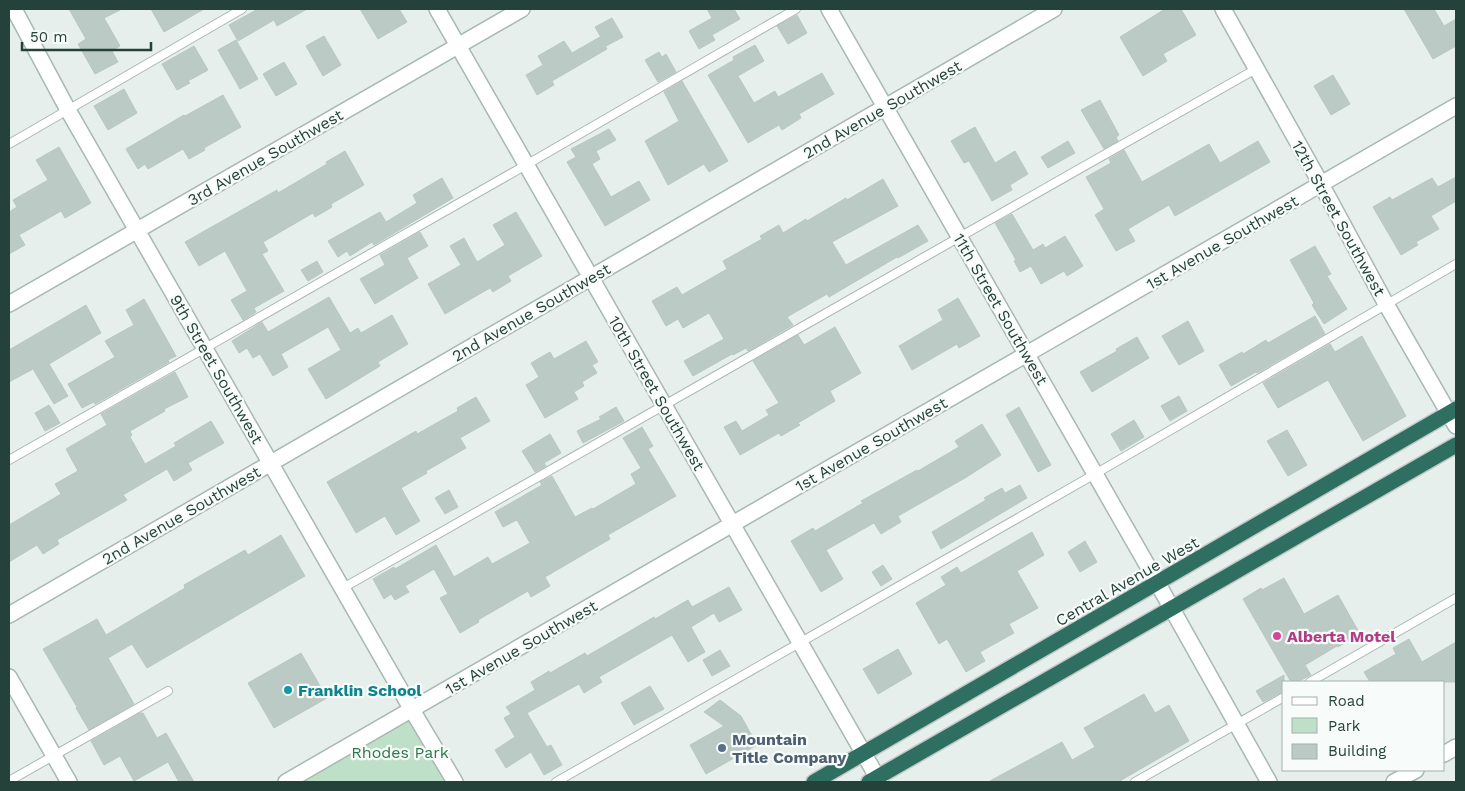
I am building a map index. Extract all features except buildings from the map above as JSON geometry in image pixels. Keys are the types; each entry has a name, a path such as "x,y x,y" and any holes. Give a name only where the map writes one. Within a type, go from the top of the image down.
{"highway":[{"name":"Central Avenue West","path":"814,782 1454,416"},
{"path":"875,781 1456,444"}],"street":[{"name":"9th Street Southwest","path":"11,9 15,12 68,110 455,782"},
{"name":"10th Street Southwest","path":"437,9 863,754 875,781"},
{"name":"3rd Avenue Southwest","path":"9,304 522,9"},
{"name":"11th Street Southwest","path":"829,9 1269,782"},
{"name":"2nd Avenue Southwest","path":"9,615 1054,9"},
{"name":"12th Street Southwest","path":"1222,9 1322,184 1386,304 1454,416"},
{"name":"1st Avenue Southwest","path":"286,782 1456,106"},
{"path":"9,677 70,782"},
{"path":"1445,753 1456,747"},
{"path":"1394,782 1414,771"}],"lane":[{"path":"9,144 242,9"},
{"path":"9,460 796,9"},
{"path":"343,588 959,236 1256,69"},
{"path":"556,782 1095,474 1456,264"},
{"path":"1312,681 1456,598"},
{"path":"9,781 168,691"},
{"path":"1135,782 1282,698"}],"green space":[{"name":"Rhodes Park","path":"412,710 454,782 286,782"}],"place":[{"name":"Alberta Motel","path":"1277,636"},
{"name":"Franklin School","path":"288,690"},
{"name":"Mountain Title Company","path":"722,748"}]}
